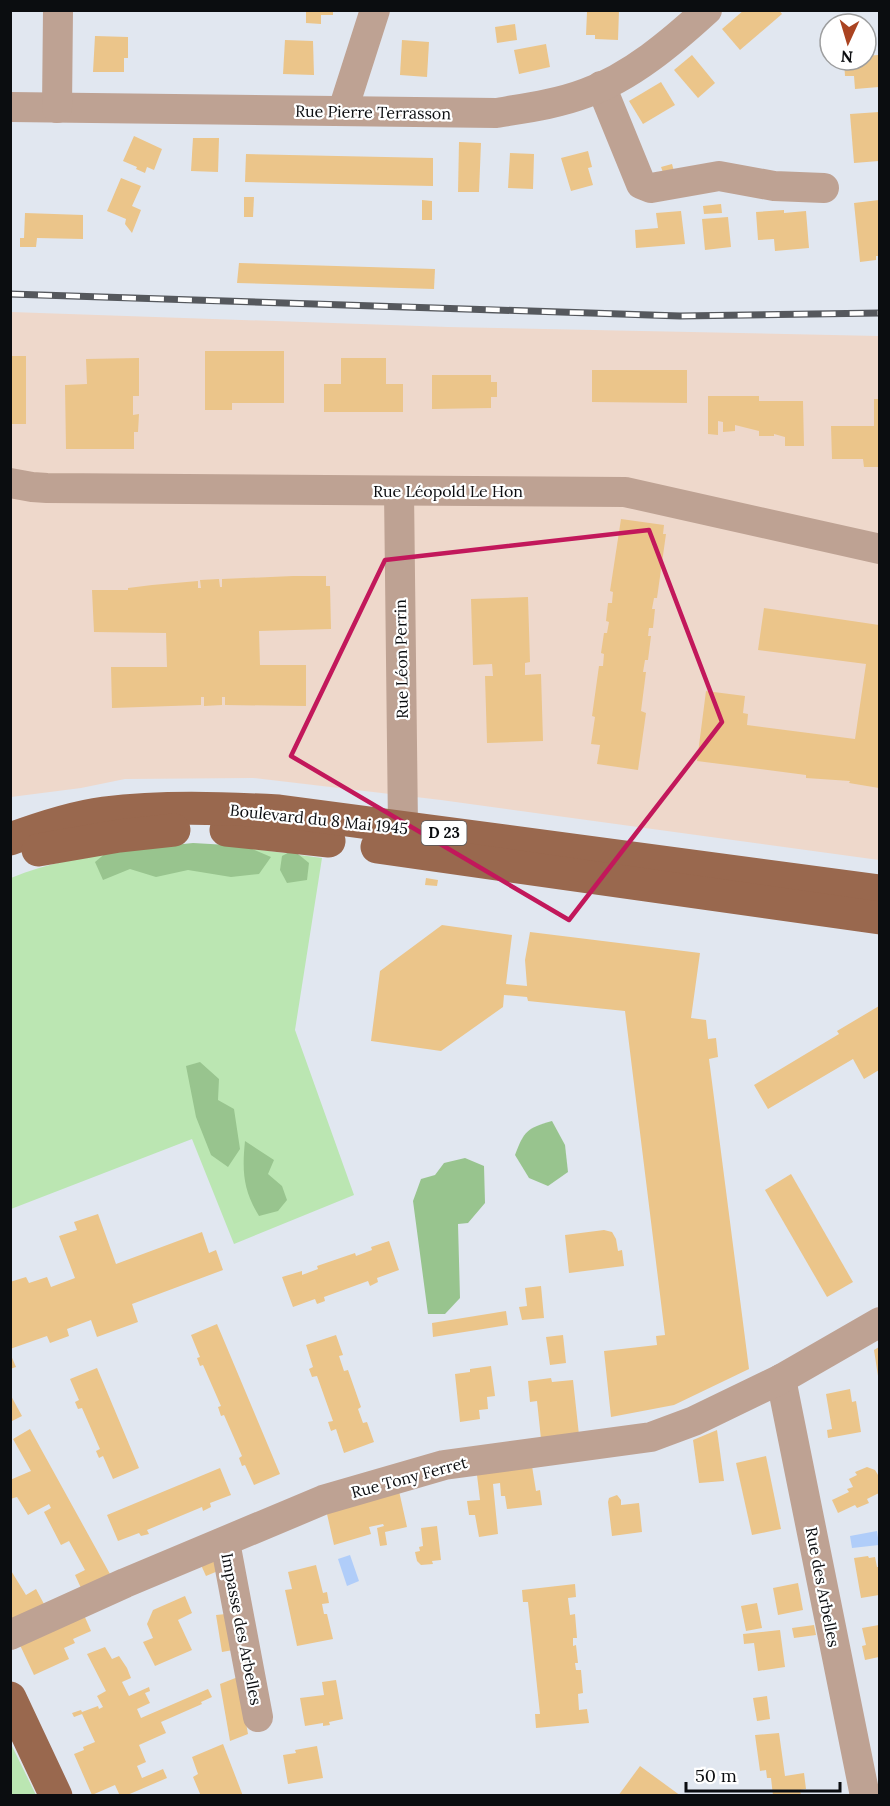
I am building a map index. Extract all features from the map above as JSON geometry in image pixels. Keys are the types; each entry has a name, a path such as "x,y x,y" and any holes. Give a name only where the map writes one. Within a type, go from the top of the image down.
{"main road":[{"name":"Boulevard du 8 Mai 1945","path":"10,839 37,829 102,814 201,807 279,811 879,891"},
{"name":"Boulevard du 8 Mai 1945","path":"10,858 45,848 154,832 224,830 336,842 704,901 879,918"},
{"path":"10,1698 56,1796"}],"street":[{"path":"57,108 58,10"},
{"path":"343,110 375,10"},
{"name":"Rue Pierre Terrasson","path":"10,107 496,112 538,106 587,93 631,71 707,10"},
{"path":"601,86 641,184 651,188 719,176 774,186 824,188"},
{"name":"Rue Léopold Le Hon","path":"10,483 40,488 626,492 879,549"},
{"name":"Rue Léon Perrin","path":"399,491 403,828"},
{"name":"Rue Tony Ferret","path":"10,1635 125,1583 323,1500 444,1465 651,1437 694,1421 781,1379 879,1322"},
{"name":"Rue des Arbelles","path":"781,1379 865,1796"},
{"name":"Impasse des Arbelles","path":"225,1542 258,1717"}],"highlighted area":[{"path":"649,530 722,722 569,920 291,756 385,560"}],"shaded area":[{"path":"11,312 448,327 879,336 879,860 441,800 253,778 125,779 81,788 11,797"}],"green space":[{"path":"193,843 245,846 271,857 259,874 231,877 188,870 156,877 130,869 103,880 95,862 107,852"},
{"path":"247,848 322,858 295,1030 354,1195 234,1244 192,1139 11,1209 11,878 67,861 127,852"},
{"path":"293,850 309,863 307,880 287,883 280,870 282,856"},
{"path":"200,1062 219,1079 218,1100 234,1109 240,1149 228,1167 211,1155 196,1117 186,1066"},
{"path":"552,1121 565,1145 568,1172 548,1186 529,1178 515,1155 528,1132"},
{"path":"245,1141 274,1160 268,1174 282,1186 287,1200 278,1211 259,1216 254,1207 245,1180"},
{"path":"465,1158 484,1166 485,1203 468,1223 458,1224 460,1298 445,1314 428,1314 413,1201 421,1179 435,1175 444,1163"},
{"path":"11,1744 36,1795 11,1795"}],"water":[{"path":"877,1531 879,1545 852,1548 850,1536"},
{"path":"350,1555 359,1581 347,1586 338,1559"}],"building":[{"path":"306,10 333,10 333,15 321,15 321,24 306,23"},
{"path":"596,10 619,10 618,40 595,39 595,35 586,35 587,12 596,12"},
{"path":"744,10 779,10 782,14 740,50 722,29"},
{"path":"515,24 517,40 497,43 495,27"},
{"path":"95,36 128,37 128,58 124,58 124,72 93,72"},
{"path":"285,40 313,41 314,75 283,74"},
{"path":"402,40 429,42 427,77 400,75"},
{"path":"546,44 550,67 519,74 514,50"},
{"path":"692,55 715,83 698,98 674,70"},
{"path":"879,59 879,87 855,89 854,76 845,76 845,72 878,72"},
{"path":"661,82 675,105 643,124 629,101"},
{"path":"879,112 879,161 854,163 850,114"},
{"path":"134,136 162,149 154,170 147,167 145,173 123,161"},
{"path":"193,138 219,138 218,172 191,171"},
{"path":"459,142 481,143 479,192 458,192"},
{"path":"588,151 592,167 588,168 593,185 571,191 561,158"},
{"path":"510,153 534,154 533,189 508,188"},
{"path":"246,154 433,158 433,186 245,182"},
{"path":"672,164 675,175 665,178 661,167"},
{"path":"121,178 141,186 132,206 141,210 132,233 125,224 126,219 107,211"},
{"path":"244,197 254,197 253,217 244,217"},
{"path":"422,200 432,201 432,220 422,220"},
{"path":"879,200 879,256 876,256 876,260 860,262 854,203"},
{"path":"721,204 722,213 704,214 703,206"},
{"path":"784,210 784,213 806,211 809,248 775,251 774,239 758,240 756,212"},
{"path":"681,211 685,244 636,248 635,230 658,228 656,213"},
{"path":"25,213 83,215 83,239 37,238 36,247 20,247 20,238 24,238"},
{"path":"728,217 731,247 705,250 702,219"},
{"path":"239,263 435,269 434,289 237,283"},
{"path":"205,351 284,351 284,403 232,403 232,410 205,410"},
{"path":"10,356 26,356 26,424 10,424"},
{"path":"139,358 139,396 133,396 133,415 139,414 138,432 134,432 134,449 66,449 65,385 87,384 86,359"},
{"path":"341,358 386,358 386,384 403,384 403,412 324,412 324,384 341,384"},
{"path":"592,370 687,370 687,403 592,402"},
{"path":"432,375 491,375 491,382 497,382 497,397 491,397 491,408 432,409"},
{"path":"708,396 759,396 759,401 803,401 804,446 785,446 785,437 774,434 774,436 759,436 759,431 735,425 735,431 723,432 723,422 718,421 718,435 708,434"},
{"path":"874,399 879,399 879,467 864,467 863,459 832,459 831,426 874,426"},
{"path":"621,519 664,525 663,534 666,534 657,598 654,598 652,609 655,609 653,628 649,628 648,636 651,636 648,660 645,660 643,672 646,672 641,711 646,713 638,770 597,764 600,745 591,744 595,717 592,716 599,666 603,666 604,654 601,653 604,633 607,633 609,622 606,621 608,603 612,603 613,592 610,591"},
{"path":"326,576 326,586 330,586 331,629 259,631 260,665 306,665 306,706 225,705 225,697 222,697 222,705 204,706 204,697 201,697 201,705 112,708 111,667 167,667 166,633 94,632 92,590 128,590 128,588 198,581 198,588 201,588 200,580 219,579 220,587 222,587 222,579"},
{"path":"528,597 530,662 525,663 525,675 541,674 543,741 487,743 485,676 493,676 492,664 473,665 471,599"},
{"path":"764,608 879,625 879,788 849,783 850,781 806,778 806,775 697,761 706,691 745,696 743,713 748,714 747,725 855,739 866,664 758,650"},
{"path":"426,878 438,880 437,886 425,885"},
{"path":"442,925 512,935 506,984 527,986 525,960 530,932 700,953 691,1018 706,1020 708,1039 716,1038 718,1057 709,1059 749,1369 674,1405 611,1417 604,1351 657,1345 656,1336 665,1335 625,1011 528,1001 527,997 504,995 503,1007 441,1051 371,1041 380,971"},
{"path":"879,1006 879,1070 864,1079 853,1059 768,1109 754,1085 839,1034 837,1031"},
{"path":"791,1174 853,1282 827,1297 765,1190"},
{"path":"98,1214 116,1264 202,1232 209,1253 216,1250 223,1270 132,1304 138,1322 97,1337 91,1320 67,1329 69,1336 50,1343 47,1336 10,1349 10,1282 26,1277 29,1283 47,1277 51,1287 75,1278 59,1236 77,1230 74,1222"},
{"path":"604,1230 612,1232 616,1239 618,1251 622,1250 624,1266 569,1273 565,1235"},
{"path":"389,1241 399,1270 377,1278 378,1282 370,1286 368,1281 324,1297 325,1301 317,1304 315,1299 293,1307 282,1277 302,1271 302,1275 318,1269 317,1266 355,1253 356,1256 372,1250 371,1247"},
{"path":"541,1286 544,1318 522,1320 519,1307 527,1306 525,1288"},
{"path":"506,1311 508,1325 433,1337 432,1323"},
{"path":"217,1324 280,1474 254,1485 245,1465 242,1466 239,1458 242,1456 224,1415 221,1416 218,1407 221,1406 203,1365 200,1366 197,1358 200,1357 191,1335"},
{"path":"336,1335 343,1355 339,1356 344,1371 348,1370 361,1407 358,1409 363,1423 367,1422 374,1442 344,1453 336,1429 331,1431 328,1422 333,1421 317,1376 312,1377 309,1369 313,1367 306,1345"},
{"path":"563,1335 566,1363 550,1365 546,1337"},
{"path":"879,1347 879,1375 878,1376 874,1350"},
{"path":"10,1353 16,1367 10,1369"},
{"path":"491,1366 495,1396 487,1397 488,1409 479,1410 480,1419 460,1422 455,1374"},
{"path":"97,1368 139,1468 113,1479 103,1456 99,1458 96,1451 100,1449 82,1408 78,1409 75,1402 79,1400 70,1379"},
{"path":"551,1378 552,1382 573,1380 579,1435 541,1439 537,1401 530,1402 528,1381"},
{"path":"850,1389 852,1402 856,1401 861,1432 828,1438 827,1430 832,1429 826,1394"},
{"path":"10,1394 22,1416 10,1422"},
{"path":"30,1429 110,1574 81,1588 75,1575 85,1570 69,1541 61,1545 44,1512 51,1508 49,1504 28,1515 17,1497 10,1499 10,1480 31,1471 13,1439"},
{"path":"717,1430 724,1481 699,1483 693,1440"},
{"path":"766,1456 781,1529 752,1535 736,1463"},
{"path":"532,1466 536,1491 540,1490 542,1505 507,1509 505,1496 501,1496 500,1483 493,1484 498,1534 479,1537 475,1515 469,1515 467,1501 480,1500 477,1475"},
{"path":"867,1467 879,1474 879,1493 867,1499 869,1503 857,1508 855,1505 838,1513 832,1500 849,1492 847,1489 853,1487 849,1479 857,1475 855,1472"},
{"path":"220,1468 231,1495 210,1503 211,1507 203,1511 202,1507 147,1530 149,1534 141,1536 139,1533 118,1541 107,1515"},
{"path":"399,1491 407,1527 385,1532 387,1545 380,1546 377,1528 384,1526 383,1524 369,1527 371,1534 334,1545 327,1514"},
{"path":"617,1495 621,1500 621,1505 639,1503 642,1532 612,1536 608,1502 609,1498"},
{"path":"437,1526 441,1560 432,1561 433,1564 421,1565 417,1561 415,1552 420,1551 419,1547 423,1546 421,1528"},
{"path":"868,1556 869,1558 875,1557 877,1567 879,1567 879,1595 861,1598 854,1558"},
{"path":"216,1558 218,1571 206,1576 201,1565"},
{"path":"316,1565 323,1593 327,1592 329,1603 322,1604 333,1639 297,1646 285,1590 292,1589 288,1572"},
{"path":"10,1569 26,1595 36,1589 44,1604 10,1620"},
{"path":"798,1583 803,1610 778,1615 773,1588"},
{"path":"575,1584 576,1597 568,1598 570,1615 575,1614 577,1638 573,1638 573,1646 576,1645 578,1663 575,1663 576,1670 581,1670 583,1693 578,1694 579,1710 587,1709 589,1723 536,1728 535,1714 540,1714 528,1602 523,1602 522,1590"},
{"path":"185,1596 192,1613 178,1620 192,1650 155,1666 143,1642 153,1638 147,1624 153,1610"},
{"path":"757,1603 762,1628 746,1631 741,1606"},
{"path":"226,1614 233,1650 222,1652 216,1615"},
{"path":"84,1615 91,1631 73,1639 75,1643 64,1648 69,1659 34,1675 19,1643"},
{"path":"814,1625 816,1635 794,1638 792,1628"},
{"path":"879,1625 879,1657 865,1660 862,1646 866,1645 862,1628"},
{"path":"780,1630 785,1667 758,1671 754,1643 744,1644 743,1634"},
{"path":"105,1647 112,1659 119,1656 127,1668 131,1678 122,1682 129,1696 149,1687 150,1691 145,1693 150,1703 137,1709 141,1718 208,1689 212,1697 201,1702 202,1704 161,1722 166,1733 139,1745 146,1762 137,1766 142,1778 163,1769 167,1778 125,1796 120,1796 115,1785 92,1795 74,1754 95,1742 82,1714 74,1717 72,1713 98,1706 99,1709 103,1707 97,1696 106,1691 87,1654"},
{"path":"238,1677 248,1734 230,1741 220,1684"},
{"path":"336,1680 343,1719 329,1722 330,1725 323,1726 323,1723 305,1726 300,1698 324,1695 322,1682"},
{"path":"767,1696 770,1719 757,1721 753,1698"},
{"path":"779,1733 785,1776 804,1773 806,1789 800,1790 801,1796 773,1796 771,1778 767,1778 766,1770 760,1771 755,1735"},
{"path":"223,1744 243,1796 201,1796 193,1777 198,1774 192,1757"},
{"path":"317,1746 323,1778 288,1784 283,1755"},
{"path":"640,1766 681,1796 618,1796"}],"railway":[{"path":"10,294 680,316 880,313"}]}
